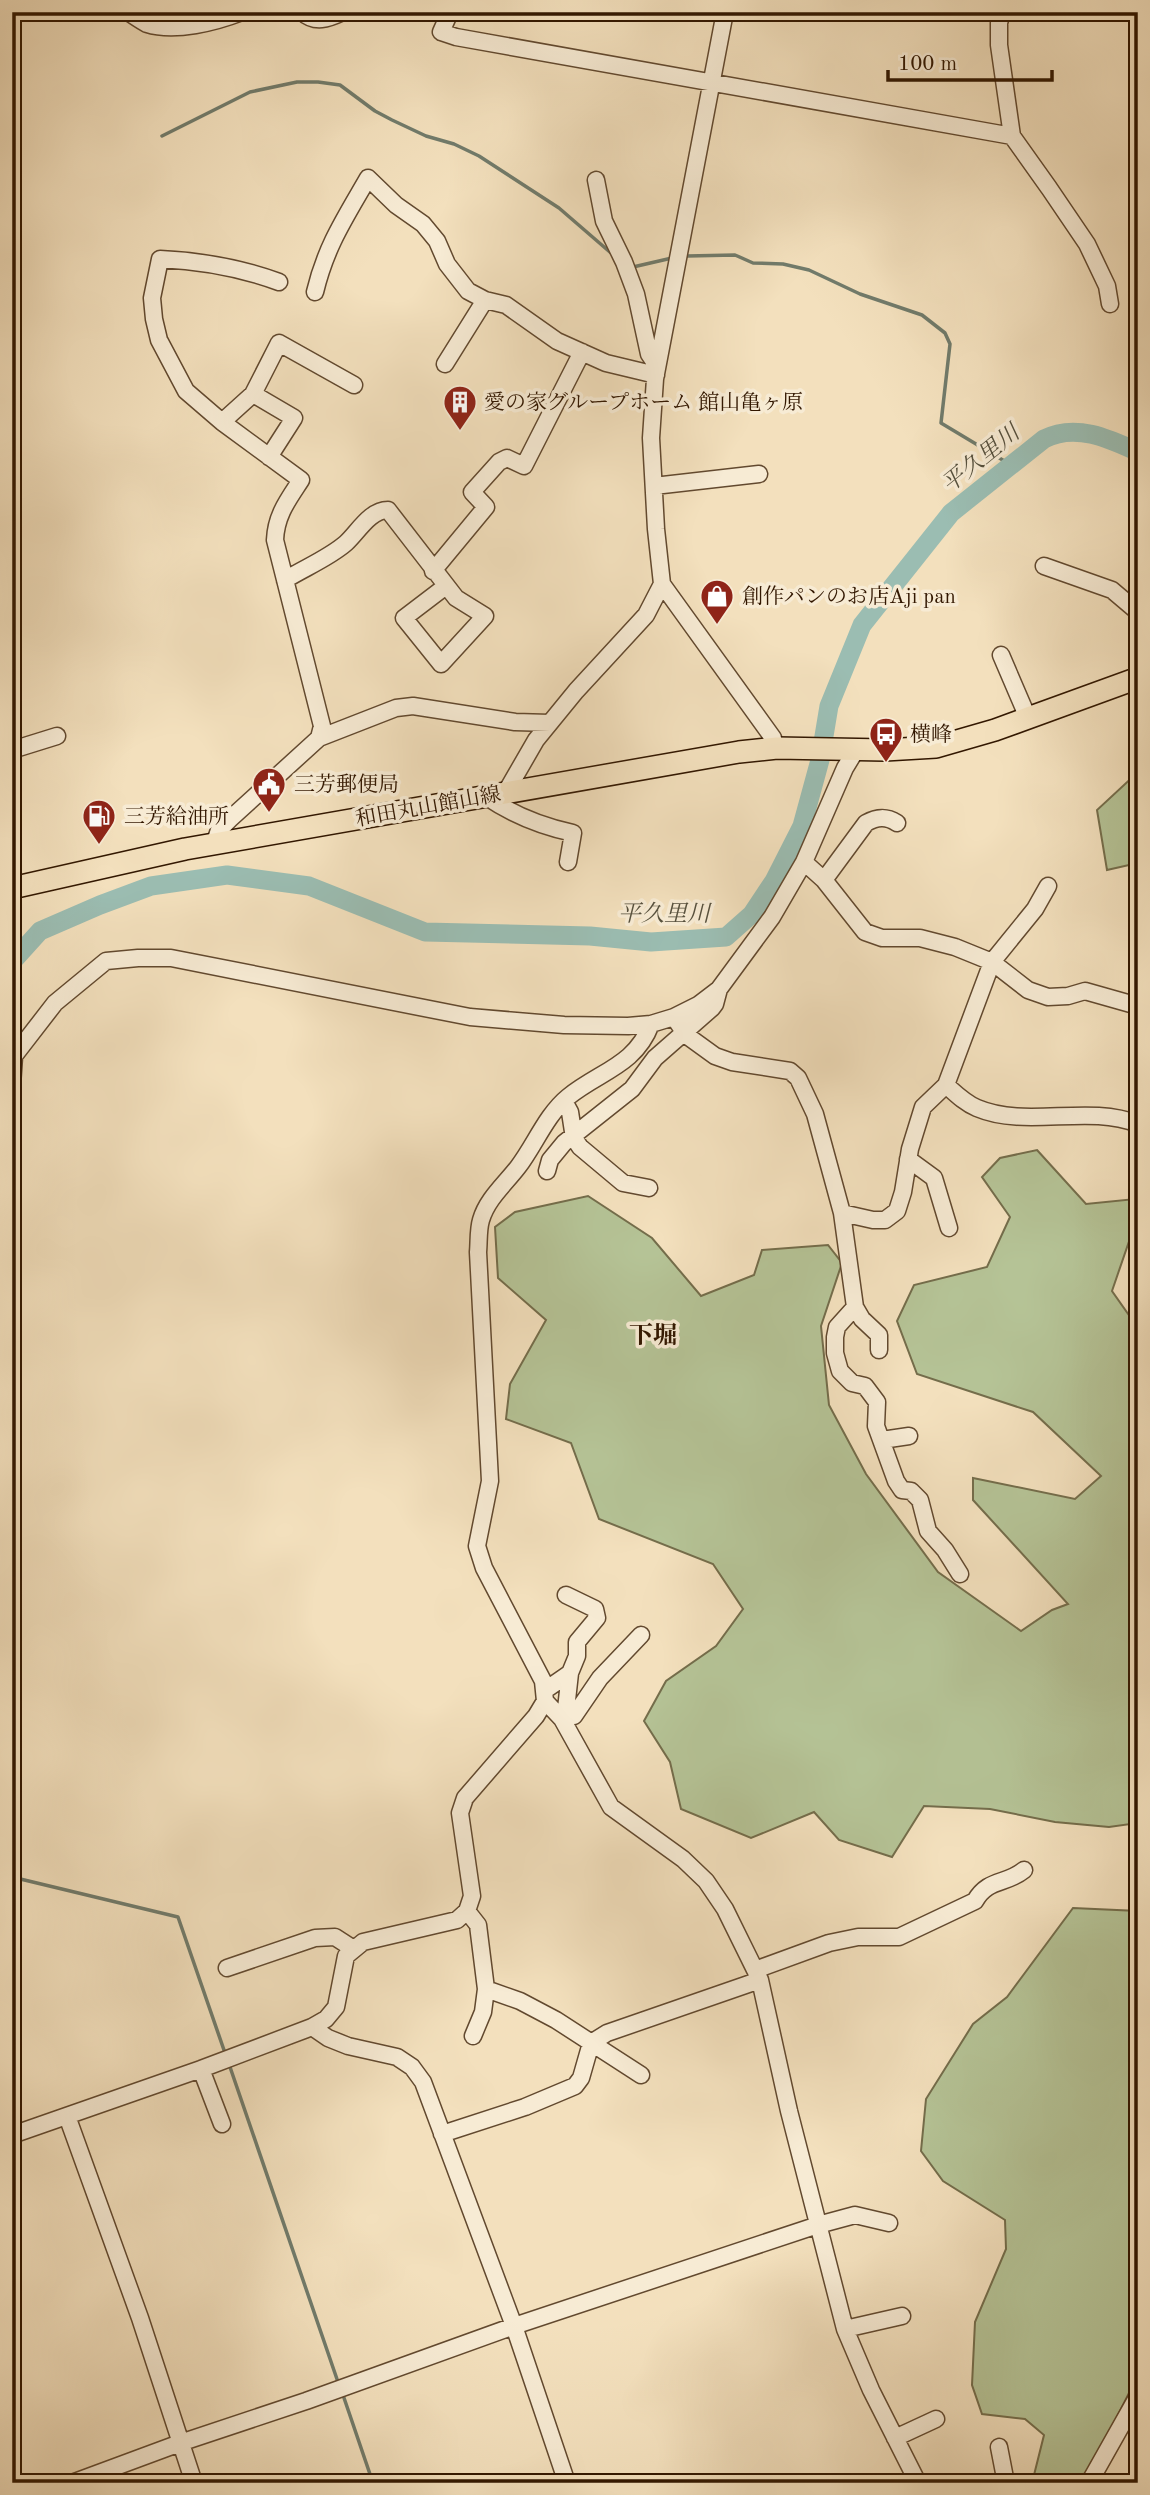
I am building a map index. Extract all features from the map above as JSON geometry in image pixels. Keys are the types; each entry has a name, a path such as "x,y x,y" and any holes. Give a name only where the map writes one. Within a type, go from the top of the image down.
{"main road":[{"name":"和田丸山館山線","path":"12,888 185,849 773,748 851,750 936,747 972,738 1138,678"}],"street":[{"path":"128,12 148,24 170,26 214,23 243,12"},
{"path":"302,12 317,20 342,12"},
{"path":"450,12 441,32 456,37 1012,136"},
{"path":"725,12 657,370 651,438 656,529 662,584 773,738 773,748"},
{"path":"1002,12 999,45 1012,136 1087,244 1099,267 1111,304"},
{"path":"315,292 322,262 332,240 368,178 396,205 423,224 437,241 447,264 468,290 485,300 506,306 557,341 606,363 657,370"},
{"path":"596,180 604,221 636,294 649,354 657,370"},
{"path":"279,282 215,265 160,259 152,298 159,340 186,391 222,422 301,480 282,509 276,524 275,540 322,726 319,738"},
{"path":"445,364 485,300"},
{"path":"222,422 253,394 279,343 354,385"},
{"path":"433,571 486,507 472,492 499,462 507,458 524,466 583,352"},
{"path":"253,394 294,418 269,457"},
{"path":"654,486 760,474"},
{"path":"285,580 345,543 381,510 388,510 456,598 485,616 441,664 404,618 446,586"},
{"path":"1044,566 1112,590 1138,612"},
{"path":"568,862 573,833 508,811 496,794 550,723 646,615 662,584"},
{"path":"1001,655 1028,718"},
{"path":"214,845 219,830 319,738 396,708 413,706 515,722 550,723"},
{"path":"12,750 57,736"},
{"path":"12,1085 15,1056 22,1045 55,1003 106,961 171,958 470,1017 564,1025 628,1026 651,1024 674,1017 698,1005 719,989 772,917 804,862 851,750"},
{"path":"824,880 866,823 877,817 891,819 897,823"},
{"path":"804,862 824,880 865,932 882,938 920,938 955,947 992,962 1028,990 1048,997 1068,996 1084,991 1138,1006"},
{"path":"842,1213 884,1220 897,1211 923,1107 946,1086 992,962 1035,909 1048,886"},
{"path":"547,1171 551,1160 565,1143 632,1089 654,1058 715,1004 719,989"},
{"path":"674,1017 684,1032 715,1056 732,1062 790,1071 798,1078 815,1114 842,1213 856,1307 862,1319 879,1335 879,1350"},
{"path":"651,1024 635,1052 617,1068 564,1101 556,1109 519,1167 491,1200 481,1220 478,1252 490,1480 477,1546 484,1568 543,1681 545,1696 562,1719 611,1807 683,1859 706,1881 724,1909 758,1975 789,2111 845,2329 871,2390 918,2483"},
{"path":"946,1086 964,1101 979,1108 1010,1115 1109,1117 1138,1124"},
{"path":"564,1101 570,1112 573,1138 580,1147 624,1183 649,1188"},
{"path":"908,1159 934,1178 949,1228"},
{"path":"856,1307 837,1327 835,1353 840,1371 852,1383 865,1386 877,1402 876,1426 896,1481 902,1490 911,1492 920,1500 928,1531 945,1550 960,1574"},
{"path":"882,1440 909,1436"},
{"path":"566,1595 594,1609 597,1618 577,1642 577,1656 570,1673 566,1709 568,1716 575,1716 600,1678 641,1635"},
{"path":"12,2135 312,2027 326,2019 336,2007 346,1956 352,1948 363,1942 457,1920 467,1911 472,1896 460,1813 465,1798 536,1716 545,1696 570,1673"},
{"path":"442,2134 526,2107 575,2086 581,2078 591,2043 607,2034 758,1975 829,1943 858,1937 899,1937 975,1901 981,1890 1024,1870"},
{"path":"467,1911 478,1925 486,1989 483,2012 473,2036"},
{"path":"227,1968 315,1938 335,1937 352,1948"},
{"path":"486,1989 520,2001 641,2075"},
{"path":"312,2027 328,2038 348,2046 397,2057 412,2067 423,2082 514,2326 567,2483"},
{"path":"201,2069 222,2124"},
{"path":"67,2116 140,2318 194,2483"},
{"path":"72,2483 180,2442 325,2394 514,2326 818,2225 855,2215 889,2223"},
{"path":"845,2329 902,2316"},
{"path":"1089,2483 1138,2396"},
{"path":"895,2438 936,2419"},
{"path":"999,2447 1006,2483"}],"green space":[{"path":"1138,772 1138,863 1107,870 1097,810"},
{"path":"1037,1150 1086,1204 1135,1199 1136,1221 1112,1291 1138,1328 1138,1823 1109,1827 1055,1822 990,1809 924,1806 892,1857 839,1840 814,1812 751,1838 681,1809 670,1762 644,1721 666,1681 716,1646 743,1609 713,1564 599,1519 571,1443 506,1419 510,1384 546,1320 498,1278 495,1227 515,1212 588,1196 652,1238 701,1296 754,1275 762,1250 828,1245 842,1263 821,1326 829,1405 866,1474 938,1572 1021,1631 1052,1610 1068,1604 973,1500 973,1478 1075,1499 1101,1476 1033,1412 917,1374 897,1321 914,1285 987,1267 1010,1217 982,1177 1000,1158"},
{"path":"1073,1908 1138,1911 1138,2375 1089,2473 1032,2483 1044,2435 1025,2419 982,2414 972,2385 975,2322 1006,2249 1005,2220 943,2181 921,2151 926,2099 973,2024 1007,1997"}],"waterway":[{"path":"162,136 250,92 297,82 340,85 392,120 479,156 559,208 611,253"},
{"path":"687,256 735,255 753,263 783,264 809,270 860,294 922,315 945,333 950,344 941,423 1011,465"},
{"path":"633,267 672,258"},
{"name":"平久里川","path":"12,962 40,931 100,905 151,886 227,875 309,886 425,932 590,936 651,942 726,937 752,914 774,881 802,826 820,760 829,706 862,625 951,513 1044,439 1056,434 1091,434 1138,452"},
{"path":"12,1877 178,1917 225,2053"},
{"path":"230,2067 339,2385"},
{"path":"342,2392 373,2483"}],"place":[{"name":"愛の家グループホーム 館山亀ヶ原","path":"460,432"},
{"name":"創作パンのお店Aji pan","path":"717,626"},
{"name":"横峰","path":"886,764"},
{"name":"三芳郵便局","path":"269,814"},
{"name":"三芳給油所","path":"99,846"}],"district":[{"name":"下堀","path":"653,1335"}]}
